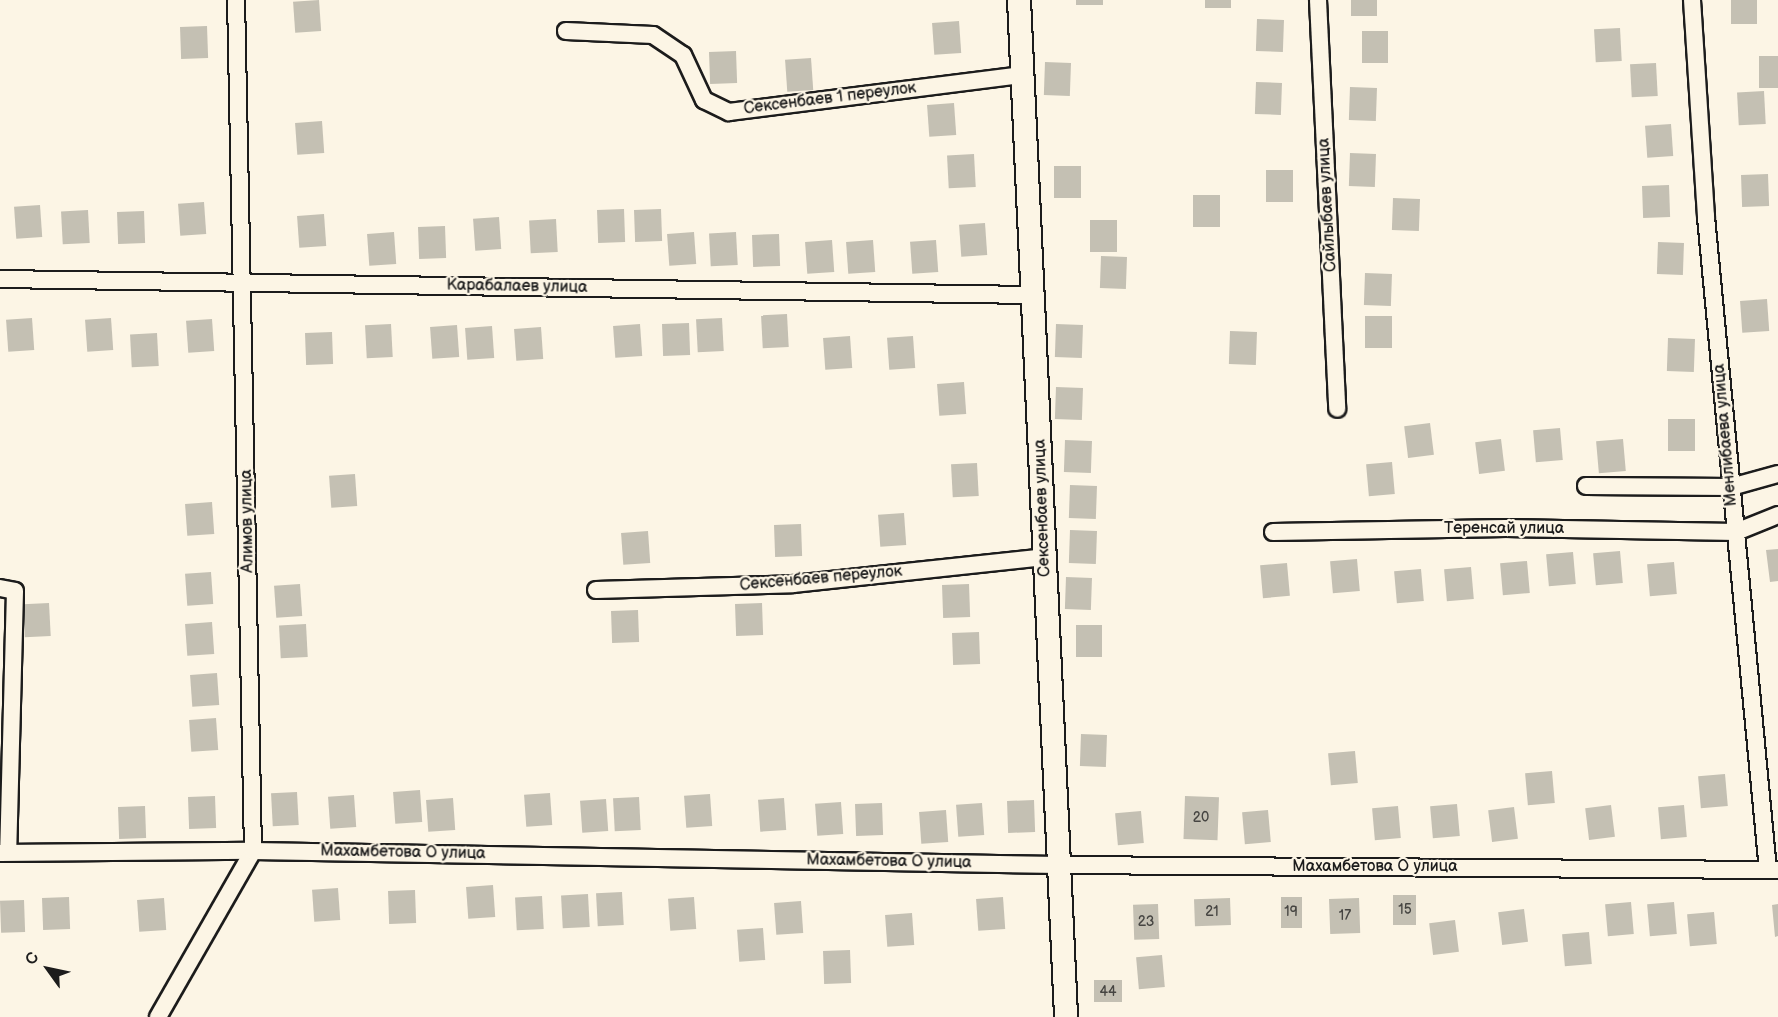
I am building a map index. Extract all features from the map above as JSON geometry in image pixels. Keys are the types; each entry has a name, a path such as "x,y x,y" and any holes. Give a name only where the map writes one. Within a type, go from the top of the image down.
{"street":[{"name":"Алимов улица","path":"236,0 244,282 253,850"},
{"name":"Сексенбаев улица","path":"1019,0 1066,1017"},
{"name":"Сайлыбаев улица","path":"1318,0 1337,410"},
{"name":"Менлибаева улица","path":"1692,0 1706,217 1731,487 1773,870"},
{"name":"Сексенбаев 1 переулок","path":"566,31 653,35 683,55 704,100 729,112 1023,75"},
{"name":"Карабалаев улица","path":"0,279 1034,295"},
{"path":"1586,486 1731,487 1778,474"},
{"path":"1736,532 1778,515"},
{"name":"Теренсай улица","path":"1273,532 1506,528 1736,532"},
{"name":"Сексенбаев переулок","path":"596,590 793,584 1045,557"},
{"path":"4,853 8,590"},
{"path":"159,1017 253,850"},
{"name":"Махамбетова О улица","path":"4,853 253,850 1058,865 1773,870"}],"building":[{"path":"319,0 321,31 295,33 293,2"},
{"path":"1076,0 1103,0 1103,5 1076,5"},
{"path":"1205,0 1231,0 1231,8 1205,8"},
{"path":"1351,0 1377,0 1377,16 1351,16"},
{"path":"1731,0 1757,0 1757,24 1731,24"},
{"path":"1257,19 1284,20 1283,52 1256,51"},
{"path":"959,21 961,53 934,55 932,23"},
{"path":"207,26 208,58 181,59 180,27"},
{"path":"1620,28 1622,61 1596,62 1594,29"},
{"path":"1362,31 1388,31 1388,63 1362,63"},
{"path":"736,51 737,83 710,84 709,52"},
{"path":"1759,56 1778,56 1778,88 1759,88"},
{"path":"811,58 813,90 787,92 785,60"},
{"path":"1045,62 1071,63 1070,96 1044,95"},
{"path":"1656,63 1658,96 1632,97 1630,64"},
{"path":"1256,82 1282,83 1281,115 1255,114"},
{"path":"1350,87 1377,88 1376,121 1349,120"},
{"path":"1764,91 1766,124 1739,125 1737,92"},
{"path":"954,103 956,135 929,137 927,105"},
{"path":"322,121 324,153 297,155 295,123"},
{"path":"1671,124 1673,156 1647,158 1645,126"},
{"path":"1350,153 1376,154 1375,187 1349,186"},
{"path":"974,154 976,187 949,188 947,155"},
{"path":"1054,166 1081,166 1081,198 1054,198"},
{"path":"1266,170 1293,170 1293,202 1266,202"},
{"path":"1768,174 1769,206 1742,207 1741,175"},
{"path":"1669,185 1670,217 1643,218 1642,186"},
{"path":"1193,195 1220,195 1220,227 1193,227"},
{"path":"1393,198 1420,199 1419,231 1392,230"},
{"path":"204,202 206,234 180,236 178,204"},
{"path":"40,205 42,237 16,239 14,207"},
{"path":"624,209 625,242 598,243 597,210"},
{"path":"661,209 662,241 635,242 634,210"},
{"path":"88,210 90,243 63,244 61,211"},
{"path":"144,211 145,243 118,244 117,212"},
{"path":"324,214 326,246 299,248 297,216"},
{"path":"499,217 501,249 475,251 473,219"},
{"path":"556,219 558,252 531,253 529,220"},
{"path":"1090,220 1117,220 1117,252 1090,252"},
{"path":"985,223 987,255 961,257 959,225"},
{"path":"445,226 446,258 419,259 418,227"},
{"path":"394,232 396,264 369,266 367,234"},
{"path":"694,232 696,264 669,266 667,234"},
{"path":"736,232 738,265 711,266 709,233"},
{"path":"779,234 780,266 753,267 752,235"},
{"path":"832,240 834,272 807,274 805,242"},
{"path":"873,240 875,272 848,274 846,242"},
{"path":"936,240 938,272 912,274 910,242"},
{"path":"1658,242 1684,243 1683,275 1657,274"},
{"path":"1101,256 1127,257 1126,289 1100,288"},
{"path":"1365,273 1392,274 1391,306 1364,305"},
{"path":"1767,299 1769,331 1742,333 1740,301"},
{"path":"787,314 789,347 763,348 761,315"},
{"path":"1365,316 1392,316 1392,348 1365,348"},
{"path":"32,318 34,350 8,352 6,320"},
{"path":"111,318 113,350 87,352 85,320"},
{"path":"722,318 724,351 698,352 696,319"},
{"path":"212,319 214,351 188,353 186,321"},
{"path":"689,323 690,355 663,356 662,324"},
{"path":"391,324 393,357 367,358 365,325"},
{"path":"640,324 642,356 615,358 613,326"},
{"path":"1056,324 1083,325 1082,358 1055,357"},
{"path":"457,325 459,357 432,359 430,327"},
{"path":"492,326 494,358 467,360 465,328"},
{"path":"541,327 543,359 516,361 514,329"},
{"path":"1230,331 1257,332 1256,365 1229,364"},
{"path":"332,332 333,364 306,365 305,333"},
{"path":"157,333 159,366 132,367 130,334"},
{"path":"850,336 852,368 825,370 823,338"},
{"path":"913,336 915,368 889,370 887,338"},
{"path":"1668,338 1695,339 1694,372 1667,371"},
{"path":"964,382 966,414 939,416 937,384"},
{"path":"1056,387 1083,388 1082,420 1055,419"},
{"path":"1668,419 1695,419 1695,451 1668,451"},
{"path":"1430,423 1434,455 1408,458 1404,426"},
{"path":"1560,428 1563,460 1536,462 1533,430"},
{"path":"1501,439 1505,471 1479,474 1475,442"},
{"path":"1623,439 1626,471 1599,473 1596,441"},
{"path":"1065,440 1092,441 1091,473 1064,472"},
{"path":"1392,462 1395,494 1369,496 1366,464"},
{"path":"977,463 979,496 953,497 951,464"},
{"path":"355,474 357,506 331,508 329,476"},
{"path":"1070,485 1097,486 1096,519 1069,518"},
{"path":"212,502 214,534 187,536 185,504"},
{"path":"904,513 906,545 880,547 878,515"},
{"path":"801,524 802,556 775,557 774,525"},
{"path":"1070,530 1097,531 1096,564 1069,563"},
{"path":"648,531 650,563 623,565 621,533"},
{"path":"1778,549 1778,581 1770,582 1766,550"},
{"path":"1620,551 1623,583 1596,585 1593,553"},
{"path":"1573,552 1576,584 1549,586 1546,554"},
{"path":"1357,559 1360,591 1333,593 1330,561"},
{"path":"1527,561 1530,593 1503,595 1500,563"},
{"path":"1674,562 1677,594 1650,596 1647,564"},
{"path":"1287,563 1290,596 1263,598 1260,565"},
{"path":"1471,567 1474,599 1447,601 1444,569"},
{"path":"1421,569 1424,601 1397,603 1394,571"},
{"path":"211,572 213,604 187,606 185,574"},
{"path":"1066,577 1092,578 1091,610 1065,609"},
{"path":"300,584 302,616 276,618 274,586"},
{"path":"969,584 970,617 943,618 942,585"},
{"path":"49,603 51,636 25,637 23,604"},
{"path":"762,603 763,635 736,636 735,604"},
{"path":"638,610 639,642 612,643 611,611"},
{"path":"212,622 214,654 187,656 185,624"},
{"path":"306,624 308,657 281,658 279,625"},
{"path":"1076,625 1102,625 1102,657 1076,657"},
{"path":"979,632 980,664 953,665 952,633"},
{"path":"217,673 219,705 192,707 190,675"},
{"path":"216,718 218,750 191,752 189,720"},
{"path":"1081,734 1107,735 1106,767 1080,766"},
{"path":"1355,751 1358,783 1331,785 1328,753"},
{"path":"1552,771 1555,803 1528,805 1525,773"},
{"path":"1725,774 1728,806 1701,808 1698,776"},
{"path":"420,790 422,822 395,824 393,792"},
{"path":"297,792 299,825 273,826 271,793"},
{"path":"550,793 552,825 526,827 524,795"},
{"path":"710,794 712,826 686,828 684,796"},
{"path":"354,795 356,827 330,829 328,797"},
{"path":"215,796 216,828 189,829 188,797"},
{"path":"1185,796 1219,797 1217,840 1183,839"},
{"path":"639,797 641,830 615,831 613,798"},
{"path":"453,798 455,830 428,832 426,800"},
{"path":"784,798 786,830 760,832 758,800"},
{"path":"606,799 608,831 582,833 580,801"},
{"path":"1034,800 1035,832 1008,833 1007,801"},
{"path":"841,802 843,834 817,836 815,804"},
{"path":"882,803 883,835 856,836 855,804"},
{"path":"982,803 984,835 958,837 956,805"},
{"path":"1457,804 1460,836 1433,838 1430,806"},
{"path":"1611,805 1615,837 1589,840 1585,808"},
{"path":"1684,805 1687,837 1661,839 1658,807"},
{"path":"145,806 146,838 119,839 118,807"},
{"path":"1398,806 1401,838 1375,840 1372,808"},
{"path":"1514,807 1518,839 1492,842 1488,810"},
{"path":"946,810 948,842 921,844 919,812"},
{"path":"1268,810 1271,842 1245,844 1242,812"},
{"path":"1141,811 1144,843 1118,845 1115,813"},
{"path":"493,885 495,917 468,919 466,887"},
{"path":"338,888 340,920 314,922 312,890"},
{"path":"415,890 416,923 389,924 388,891"},
{"path":"622,892 624,925 598,926 596,893"},
{"path":"588,894 590,927 563,928 561,895"},
{"path":"1393,895 1416,895 1416,925 1393,925"},
{"path":"542,896 544,929 517,930 515,897"},
{"path":"69,897 70,929 43,930 42,898"},
{"path":"694,897 696,929 670,931 668,899"},
{"path":"1003,897 1005,929 978,931 976,899"},
{"path":"1281,897 1302,897 1302,928 1281,928"},
{"path":"164,898 166,930 139,932 137,900"},
{"path":"1230,898 1231,925 1195,926 1194,899"},
{"path":"1359,898 1360,933 1330,934 1329,899"},
{"path":"24,900 25,932 1,933 0,901"},
{"path":"801,901 803,933 776,935 774,903"},
{"path":"1631,902 1634,934 1608,936 1605,904"},
{"path":"1674,902 1677,934 1650,936 1647,904"},
{"path":"1158,904 1159,939 1134,940 1133,905"},
{"path":"1778,904 1778,936 1775,937 1772,905"},
{"path":"1524,909 1528,942 1502,945 1498,912"},
{"path":"1714,912 1717,944 1690,946 1687,914"},
{"path":"912,913 914,945 887,947 885,915"},
{"path":"1455,920 1459,952 1433,955 1429,923"},
{"path":"763,928 765,960 739,962 737,930"},
{"path":"1589,932 1592,964 1565,966 1562,934"},
{"path":"850,950 851,983 824,984 823,951"},
{"path":"1162,955 1165,987 1139,989 1136,957"},
{"path":"1094,980 1122,980 1122,1002 1094,1002"}]}
